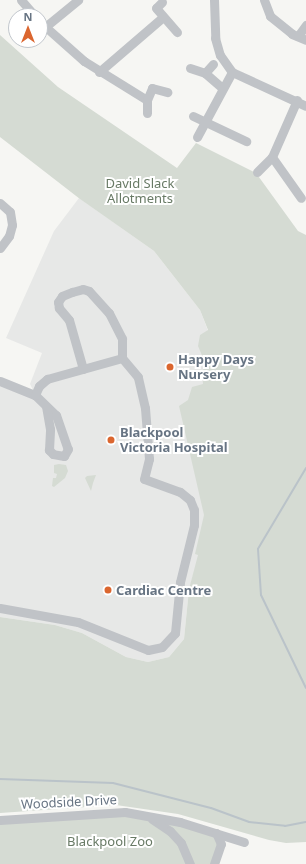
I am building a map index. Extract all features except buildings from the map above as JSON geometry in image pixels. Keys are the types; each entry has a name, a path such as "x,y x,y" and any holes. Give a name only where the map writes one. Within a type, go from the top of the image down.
{"street":[{"path":"21,0 28,8"},
{"path":"48,21 78,0"},
{"path":"214,0 215,38 220,55 232,72 297,100 306,106"},
{"path":"264,0 270,16 302,38 306,25"},
{"path":"162,2 156,8 177,32"},
{"path":"99,72 164,17"},
{"path":"48,30 99,72 147,100"},
{"path":"205,73 213,64"},
{"path":"190,68 205,73 222,88"},
{"path":"197,137 204,120 232,72"},
{"path":"147,113 147,100 152,88 167,92"},
{"path":"257,172 272,157 297,100"},
{"path":"193,116 246,141"},
{"path":"272,157 301,198"},
{"path":"0,203 10,212 12,225 9,236 0,248"},
{"path":"0,608 78,622 148,650 166,644 175,633 180,582 194,525 194,510 190,500 180,492 144,479 149,459 145,408 138,377 122,358 122,339 109,313 90,292 83,289 62,296 58,302 59,308 69,320 83,369"},
{"path":"35,395 39,386 47,379 122,358"},
{"path":"0,381 35,395 46,407 61,424 68,449 64,456 53,454 49,450 50,429 46,407"},
{"name":"Woodside Drive","path":"0,820 116,811 139,814 196,827 243,841 228,843 221,848"},
{"name":"Woodside Drive","path":"139,814 164,826 181,843 190,864"},
{"path":"181,843 185,830 196,827"},
{"path":"214,864 221,848 220,840 216,833"}],"shaded area":[{"name":"Blackpool Victoria Hospital","path":"79,198 154,251 200,310 224,373 227,464 189,589 184,639 169,657 148,662 126,657 82,633 55,625 0,617 0,381 35,394 30,384 42,353 6,338 54,231"}],"green space":[{"name":"David Slack Allotments","path":"0,35 8,42 8,48 14,48 58,87 177,168 196,143 256,173 298,231 306,235 306,842 286,843 269,840 178,814 116,805 0,813 0,617 55,625 82,633 126,657 148,662 169,657 184,639 189,589 198,555 195,554 204,515 179,406 188,400 192,387 203,384 202,372 206,365 198,346 200,335 208,330 200,310 154,251 80,199 0,137"},
{"path":"54,465 66,465 68,471 65,478 54,487 52,486 53,478 56,478 57,474 54,473"},
{"path":"96,475 91,491 85,478 87,476"},
{"name":"Blackpool Zoo","path":"133,813 219,837 214,864 0,864 0,820"}],"waterway":[{"path":"306,468 258,549 261,595 306,688"},
{"path":"0,779 113,783 211,808 249,822 285,826 306,822"}],"place":[{"name":"Happy Days Nursery","path":"170,367"},
{"name":"Blackpool Victoria Hospital","path":"111,440"},
{"name":"Cardiac Centre","path":"108,590"}]}
